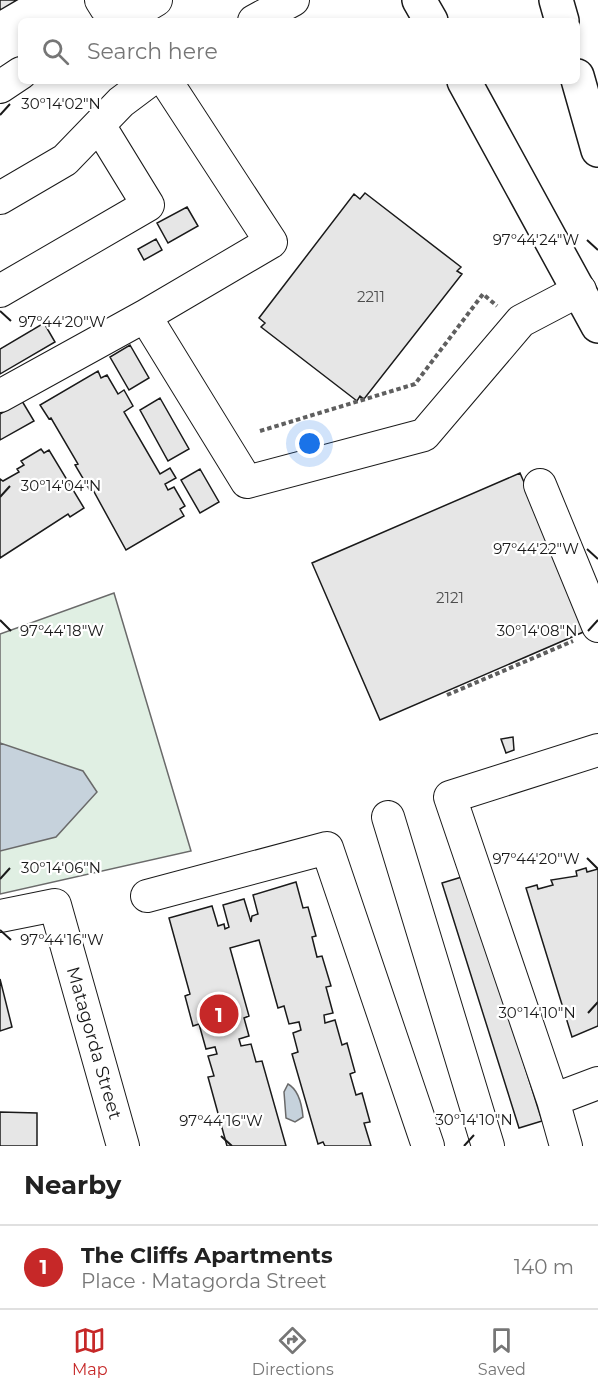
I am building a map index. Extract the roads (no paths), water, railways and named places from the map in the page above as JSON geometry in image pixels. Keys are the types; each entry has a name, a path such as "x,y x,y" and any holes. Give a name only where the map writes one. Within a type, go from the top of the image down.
{"main road":[{"path":"419,0 429,18"},
{"path":"556,0 561,18"},
{"path":"466,84 598,326"},
{"path":"579,84 598,150"}],"street":[{"path":"101,0 106,8 126,18 156,0"},
{"path":"260,18 293,0"},
{"path":"0,87 18,76"},
{"path":"0,198 65,160 121,102 145,84"},
{"path":"0,396 271,242 168,84"},
{"path":"0,291 148,205 99,125"},
{"path":"145,315 247,482 424,435 519,323 580,290"},
{"path":"540,485 590,631"},
{"path":"566,1146 553,1100 450,796 598,750"},
{"path":"388,817 488,1146"},
{"path":"147,896 327,848 428,1146"},
{"name":"Matagorda Street","path":"0,916 55,905 123,1146"},
{"path":"553,1100 598,1083"}],"place":[{"name":"The Cliffs Apartments","path":"219,1014"}]}
